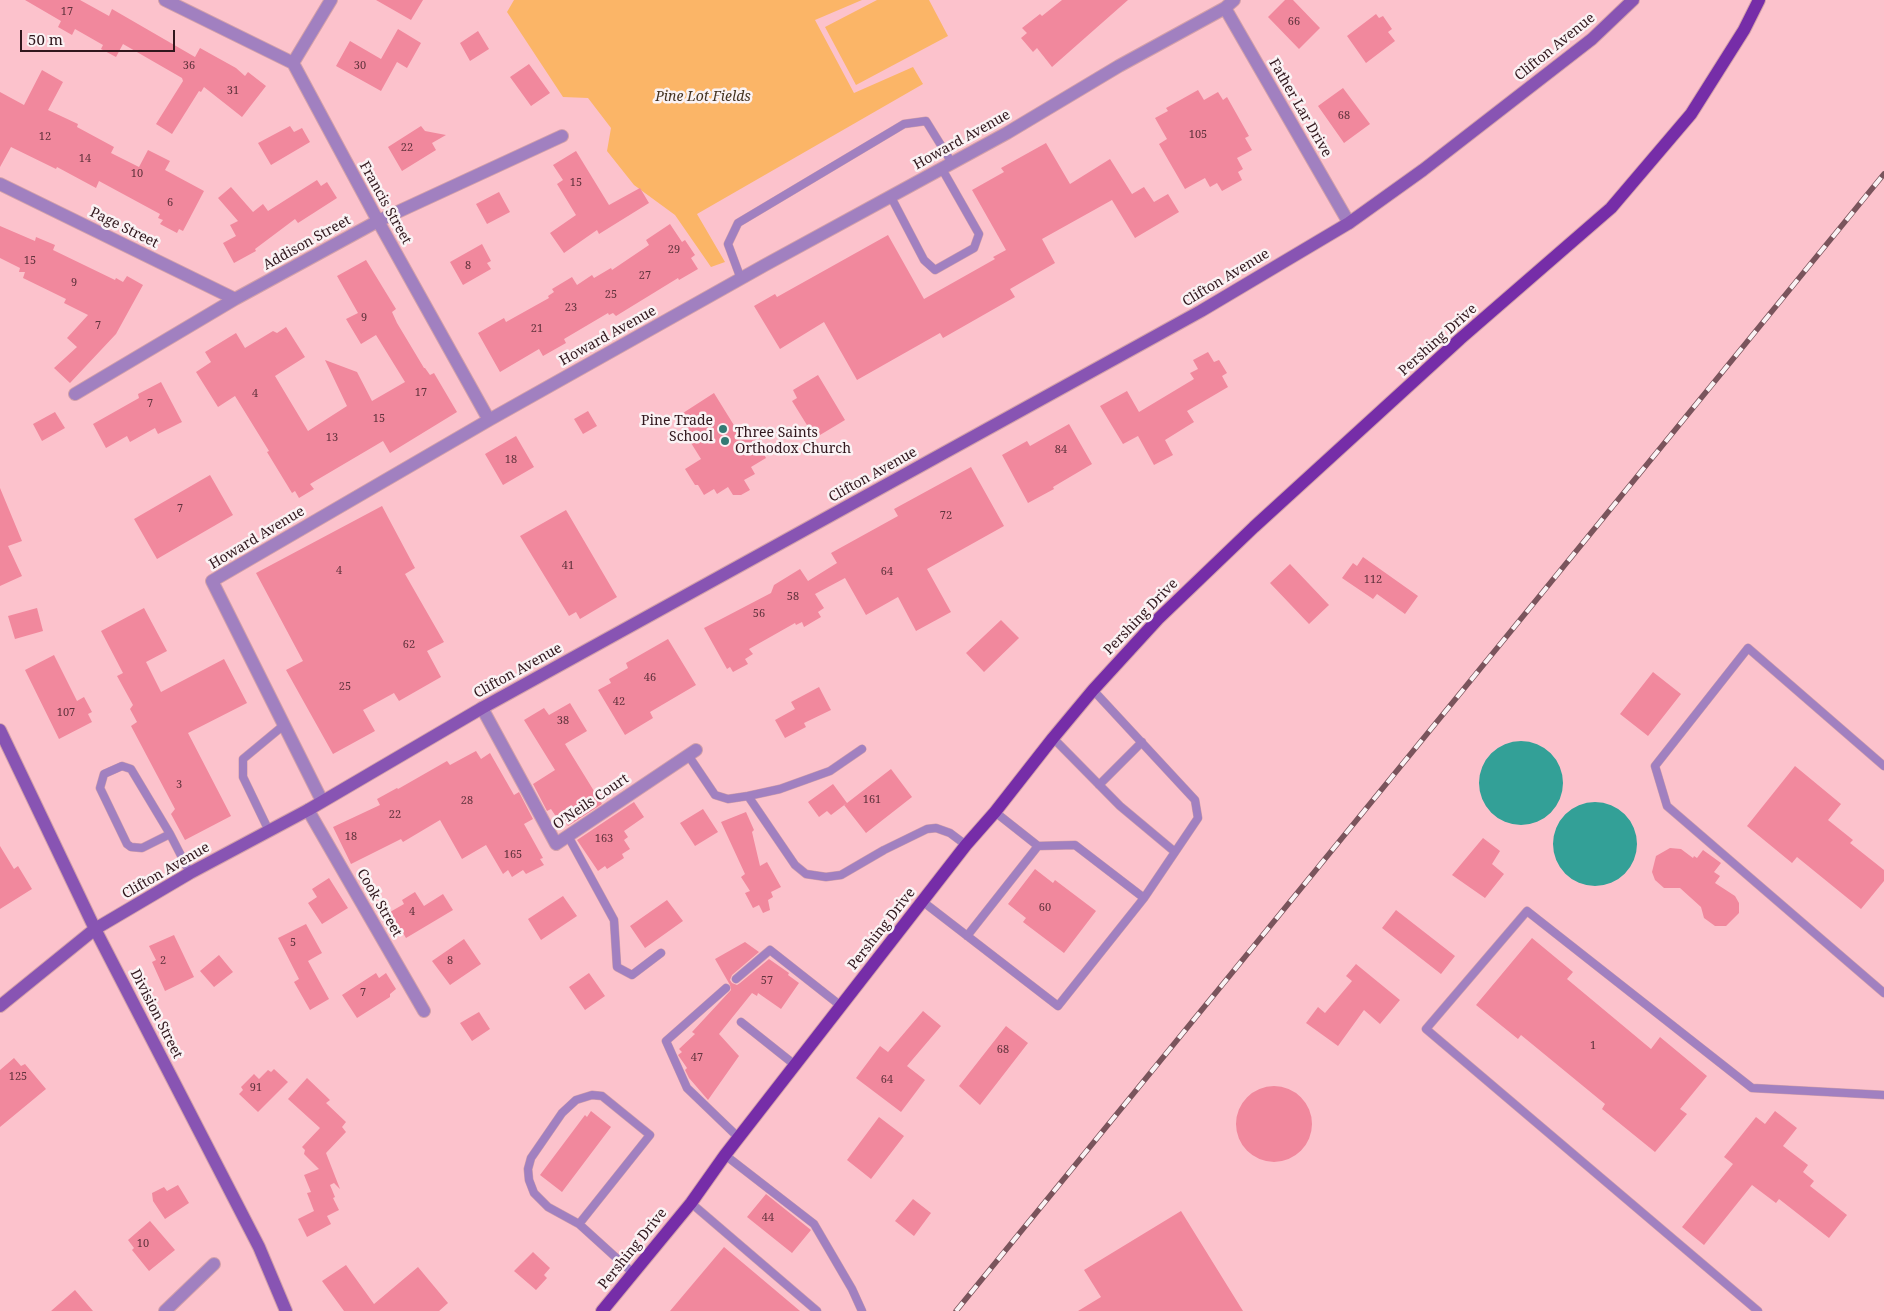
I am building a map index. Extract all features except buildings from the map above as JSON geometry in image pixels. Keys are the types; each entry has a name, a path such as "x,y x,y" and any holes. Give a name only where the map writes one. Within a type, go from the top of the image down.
{"main road":[{"name":"Clifton Avenue","path":"0,1006 95,929 190,873 308,810 482,708 1201,312 1349,223 1423,170 1577,51 1633,0"},
{"name":"Pershing Drive","path":"602,1311 691,1203 738,1138 922,901 1093,690 1158,619 1268,515 1460,339 1611,208 1690,114 1744,30 1759,0"},
{"name":"Division Street","path":"0,730 95,929 259,1247 286,1311"}],"street":[{"path":"165,0 293,63 331,0"},
{"name":"Father Lar Drive","path":"1230,4 1349,223"},
{"name":"Howard Avenue","path":"322,801 212,581 489,420 740,279 947,166 1230,4"},
{"name":"Francis Street","path":"293,63 378,221 489,420"},
{"name":"Addison Street","path":"75,394 235,299 378,221 562,136"},
{"name":"Page Street","path":"0,184 235,299"},
{"name":"O'Neils Court","path":"482,708 556,844 692,753"},
{"name":"Cook Street","path":"308,810 424,1010"},
{"path":"164,1311 214,1264"}],"lane":[{"path":"740,279 728,244 738,223 904,124 926,121 979,234 974,248 934,270 924,260 891,197"},
{"path":"1884,766 1748,648 1655,766 1667,806 1884,993"},
{"path":"922,901 1058,1006 1144,898 1198,818 1195,800 1093,690"},
{"path":"269,831 243,777 243,759 284,725"},
{"path":"1053,738 1120,806 1175,852"},
{"path":"1099,785 1142,742"},
{"path":"692,753 715,795 728,799 780,789 830,770 862,749"},
{"path":"170,834 142,848 131,848 127,844 100,788 104,774 122,766 131,769 170,834 190,873"},
{"path":"748,796 795,865 806,874 841,875 884,850 927,829 936,828 950,833 966,846"},
{"path":"995,812 1038,846 1075,844 1144,898"},
{"path":"568,836 614,920 617,967 632,975 661,953"},
{"path":"967,936 1038,846"},
{"path":"1758,1311 1426,1029 1527,910 1752,1088 1884,1095"},
{"path":"736,979 770,950 841,1006"},
{"path":"726,988 666,1041 688,1088 738,1138"},
{"path":"741,1022 795,1065"},
{"path":"579,1224 650,1135 602,1096 592,1095 576,1100 562,1113 531,1158 528,1180 534,1193 548,1207 579,1224 633,1273"},
{"path":"725,1156 814,1224 852,1288 862,1311"},
{"path":"691,1203 817,1311"}],"green space":[{"name":"Pine Lot Fields","path":"514,0 862,0 815,20 854,93 913,67 923,84 697,214 725,262 711,267 675,215 634,185 607,151 611,128 588,98 563,97 507,12"},
{"path":"877,0 929,0 948,36 856,85 825,27"}],"water":[{"path":"1513,741 1529,741 1545,748 1556,759 1563,775 1560,799 1551,813 1545,818 1529,825 1513,825 1497,818 1486,807 1479,791 1479,775 1486,759 1497,748"},
{"path":"1587,802 1603,802 1619,809 1630,820 1637,836 1634,860 1625,874 1619,879 1603,886 1587,886 1571,879 1560,868 1553,852 1553,836 1560,820 1571,809"}],"railway":[{"path":"956,1311 1884,174"}],"place":[{"name":"Pine Trade School","path":"723,429"},
{"name":"Three Saints Orthodox Church","path":"725,441"}]}
